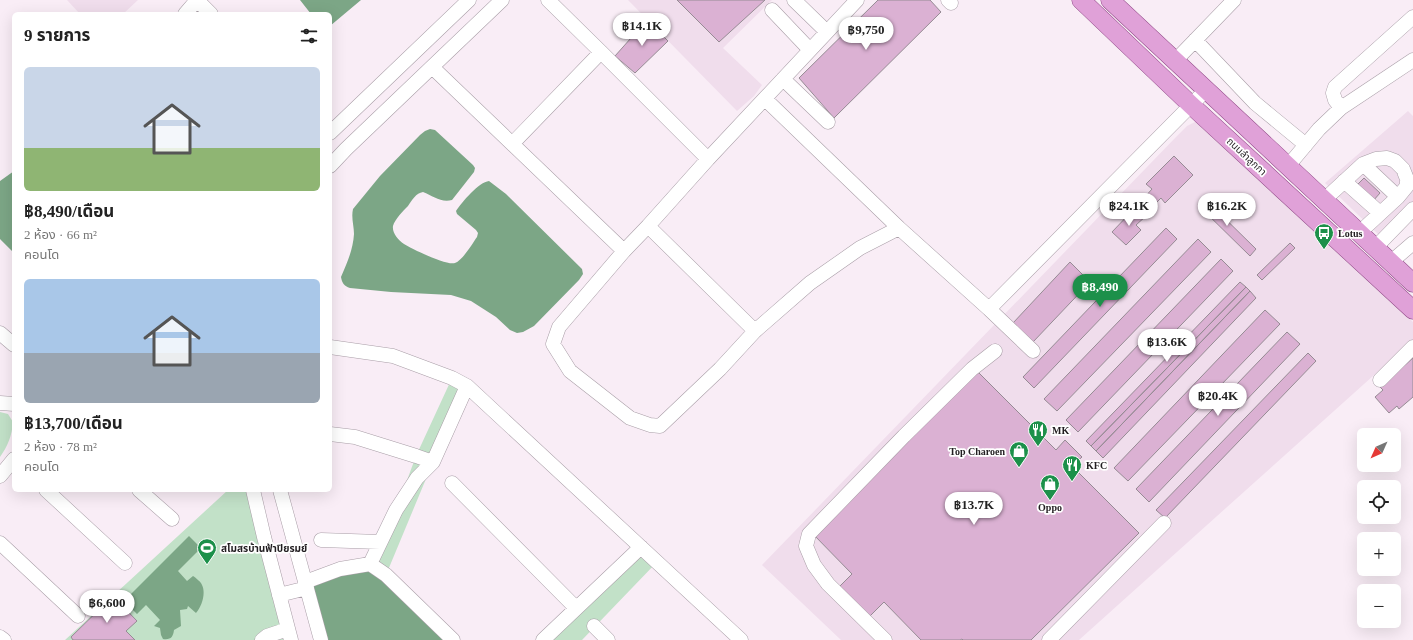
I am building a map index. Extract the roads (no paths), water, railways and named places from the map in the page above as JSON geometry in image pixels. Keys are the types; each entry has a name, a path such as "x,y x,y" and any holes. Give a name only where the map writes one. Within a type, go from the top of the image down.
{"main road":[{"name":"ถนนลำลูกกา","path":"1081,0 1191,105 1413,310"},
{"name":"ถนนลำลูกกา","path":"1110,0 1413,283"}],"street":[{"path":"187,12 197,0 209,12"},
{"path":"332,132 469,0"},
{"path":"332,164 502,0"},
{"path":"548,0 708,159"},
{"path":"794,0 827,32"},
{"path":"857,0 624,251 559,327 553,344 570,371 630,418 650,425 660,426 720,369 755,330 810,282 860,248 899,228"},
{"path":"1175,61 1234,0"},
{"path":"772,10 810,50"},
{"path":"1341,108 1335,100 1333,93 1335,87 1413,17"},
{"path":"1195,40 1255,103 1306,145"},
{"path":"513,143 601,52"},
{"path":"1288,166 1319,129 1341,108 1413,60"},
{"path":"432,67 624,251"},
{"path":"783,79 828,122"},
{"path":"989,310 1206,90"},
{"path":"765,99 899,228 1033,351"},
{"path":"332,136 346,149"},
{"path":"1324,200 1363,164 1376,159 1387,158 1395,161 1403,169 1407,179 1407,186 1359,232"},
{"path":"1363,164 1398,196"},
{"path":"1344,181 1380,213"},
{"path":"1375,248 1413,209"},
{"path":"648,226 755,330"},
{"path":"1391,262 1412,246 1394,229"},
{"path":"0,333 12,343"},
{"path":"332,347 393,356 452,378 467,386 740,640"},
{"path":"1380,380 1413,347"},
{"path":"885,640 828,584 814,565 806,546 809,534 904,436 972,369 996,352"},
{"path":"370,564 396,510 417,478 433,462 467,386"},
{"path":"0,403 12,405"},
{"path":"332,434 355,437 433,462"},
{"path":"0,476 12,462"},
{"path":"452,483 576,608"},
{"path":"48,492 125,563"},
{"path":"142,492 172,519"},
{"path":"253,492 290,634 267,636 262,640"},
{"path":"281,492 321,640"},
{"path":"1049,640 1164,523"},
{"path":"321,540 380,542"},
{"path":"0,543 78,616"},
{"path":"543,640 641,547"},
{"path":"301,568 340,569 370,564 386,574 453,640"},
{"path":"279,595 306,585 340,569"},
{"path":"594,626 608,640"},
{"path":"0,637 4,640"}],"place":[{"name":"Lotus","path":"1324,250"},
{"name":"MK","path":"1038,447"},
{"name":"Top Charoen","path":"1019,468"},
{"name":"KFC","path":"1072,482"},
{"name":"Oppo","path":"1050,501"},
{"name":"สโมสรบ้านฟ้าปิยรมย์","path":"207,565"}]}
